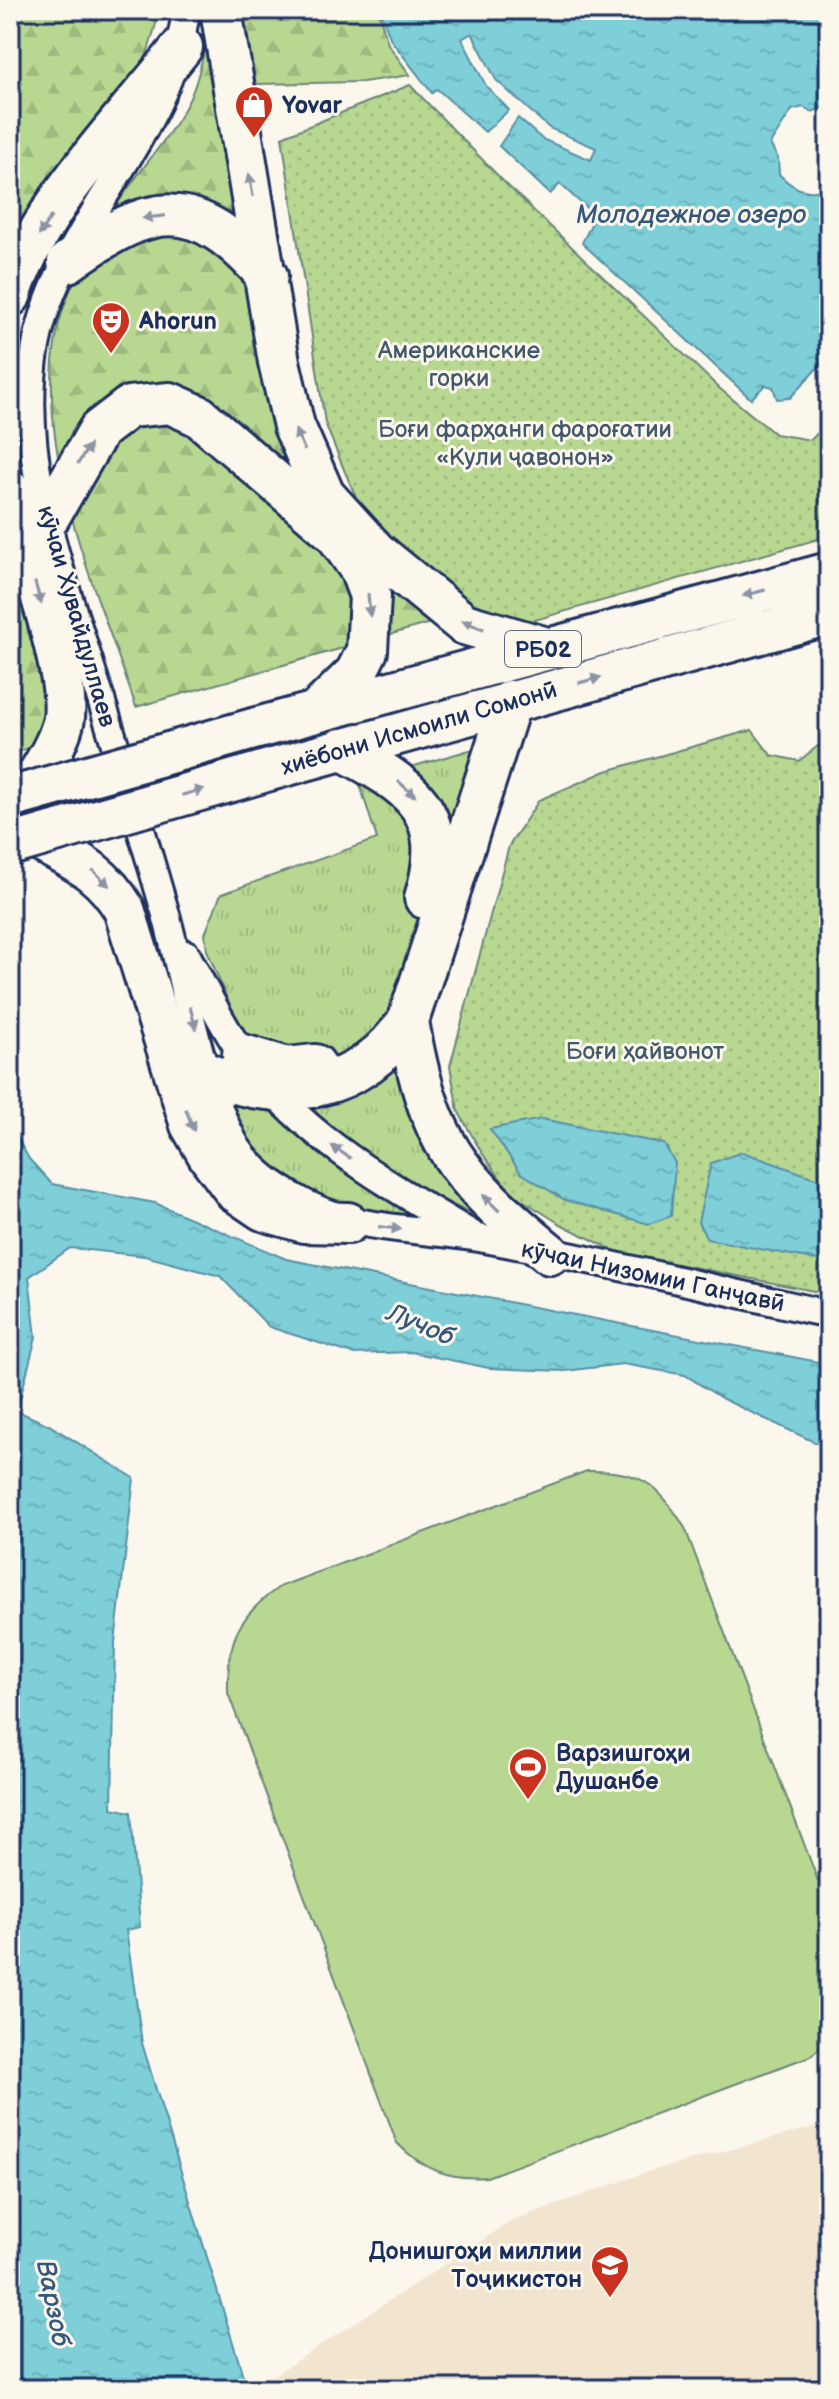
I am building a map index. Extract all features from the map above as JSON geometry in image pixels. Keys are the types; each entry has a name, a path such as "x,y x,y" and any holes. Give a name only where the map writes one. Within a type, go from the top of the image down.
{"highway":[{"path":"221,10 279,362 294,426 324,495 376,552 464,624 547,648"},
{"path":"10,296 19,268 89,161 184,29"},
{"path":"68,262 108,233 137,220 174,215 202,222 236,241 267,276"},
{"path":"46,522 99,430 129,407 170,403 199,416 335,533 360,569 370,596 367,651 356,673 316,712"},
{"path":"10,491 64,685 64,721 55,744 18,796"},
{"name":"хиёбони Исмоили Сомонӣ","path":"18,796 547,648 829,573"},
{"name":"хиёбони Исмоили Сомонӣ","path":"22,841 829,614"},
{"path":"208,1074 230,1083 272,1091 336,1081 365,1067 392,1046 408,1021 511,701"},
{"path":"243,1055 287,1068 319,1064 357,1047 379,1023 394,998 430,881 435,846 431,822 416,797 401,782 341,749"},
{"path":"22,841 91,868 109,884 124,909 191,1125 235,1191 263,1210 304,1222 348,1223"},
{"path":"408,1021 427,1106 442,1141 471,1184 550,1254"}],"street":[{"name":"кӯчаи Хувайдуллаев","path":"184,29 152,122 68,262 47,305 39,335 29,412 46,522 166,915 208,1074 236,1146 262,1175 295,1198 348,1223 478,1238"},
{"name":"кӯчаи Хувайдуллаев","path":"166,915 243,1055 272,1091 329,1144 478,1238"},
{"name":"кӯчаи Низомии Ганҷавӣ","path":"478,1238 829,1314"}],"shaded area":[{"name":"Донишгоҳи миллии Тоҷикистон","path":"829,2123 829,2389 274,2389 270,2378 513,2220 647,2172"}],"green space":[{"path":"10,10 160,10 141,75 10,286"},
{"path":"240,10 378,10 388,44 410,75 363,82 256,84"},
{"path":"207,38 290,433 441,620 136,707 88,572 62,478 54,431 52,384 56,338 69,292 90,250 116,206 188,102"},
{"name":"Боғи фарҳанги фароғатии «Кули ҷавонон»","path":"410,85 504,182 719,388 775,434 811,440 829,421 829,536 479,636 363,513 325,423 282,137"},
{"path":"10,501 61,685 52,741 10,754"},
{"name":"Боғи ҳайвонот","path":"752,730 771,755 799,761 828,738 829,731 829,1294 617,1252 562,1225 511,1193 482,1153 458,1111 450,1066 509,846 539,800 606,771"},
{"path":"487,745 393,1019 318,1075 241,1034 207,950 205,934 221,894 377,839 359,782"},
{"path":"393,1058 510,1228 422,1189 344,1138 293,1098"},
{"path":"226,1092 269,1106 435,1223 335,1203 288,1183 250,1149"},
{"name":"Варзишгоҳи Душанбе","path":"587,1471 621,1473 646,1482 665,1500 685,1528 829,1910 829,2040 810,2056 487,2177 449,2175 417,2160 397,2143 228,1693 230,1659 237,1632 244,1620 279,1587"}],"water":[{"name":"Молодежное озеро","path":"380,10 829,10 829,105 812,112 803,107 792,110 770,144 778,158 779,174 790,184 809,191 829,186 829,355 790,398 777,399 773,387 765,385 751,399 582,243 595,216 560,184 550,194 499,146 518,118 542,139 591,160 596,148 549,128 496,80 472,33 462,39 486,86 509,110 485,132 437,89 432,93 391,40"},
{"path":"542,1119 664,1144 675,1163 671,1216 649,1224 565,1200 521,1173 490,1129"},
{"path":"10,1125 29,1159 52,1184 155,1203 286,1259 829,1364 829,1449 723,1399 685,1375 623,1364 565,1371 489,1368 411,1352 353,1354 269,1327 220,1276 145,1256 70,1248 29,1277 36,1337 17,1411 49,1425 134,1478 115,1643 112,1808 131,1812 140,1927 126,1930 142,2043 247,2389 10,2389"},
{"path":"742,1152 829,1183 829,1262 707,1239 698,1222 711,1163"}],"place":[{"name":"Yovar","path":"254,139"},
{"name":"Ahorun","path":"111,355"},
{"name":"Варзишгоҳи Душанбе","path":"528,1801"},
{"name":"Донишгоҳи миллии Тоҷикистон","path":"610,2299"}],"park label":[{"name":"Американские горки","path":"459,364"}],"water label":[{"name":"Лучоб","path":"421,1324"},
{"name":"Варзоб","path":"54,2303"}]}
